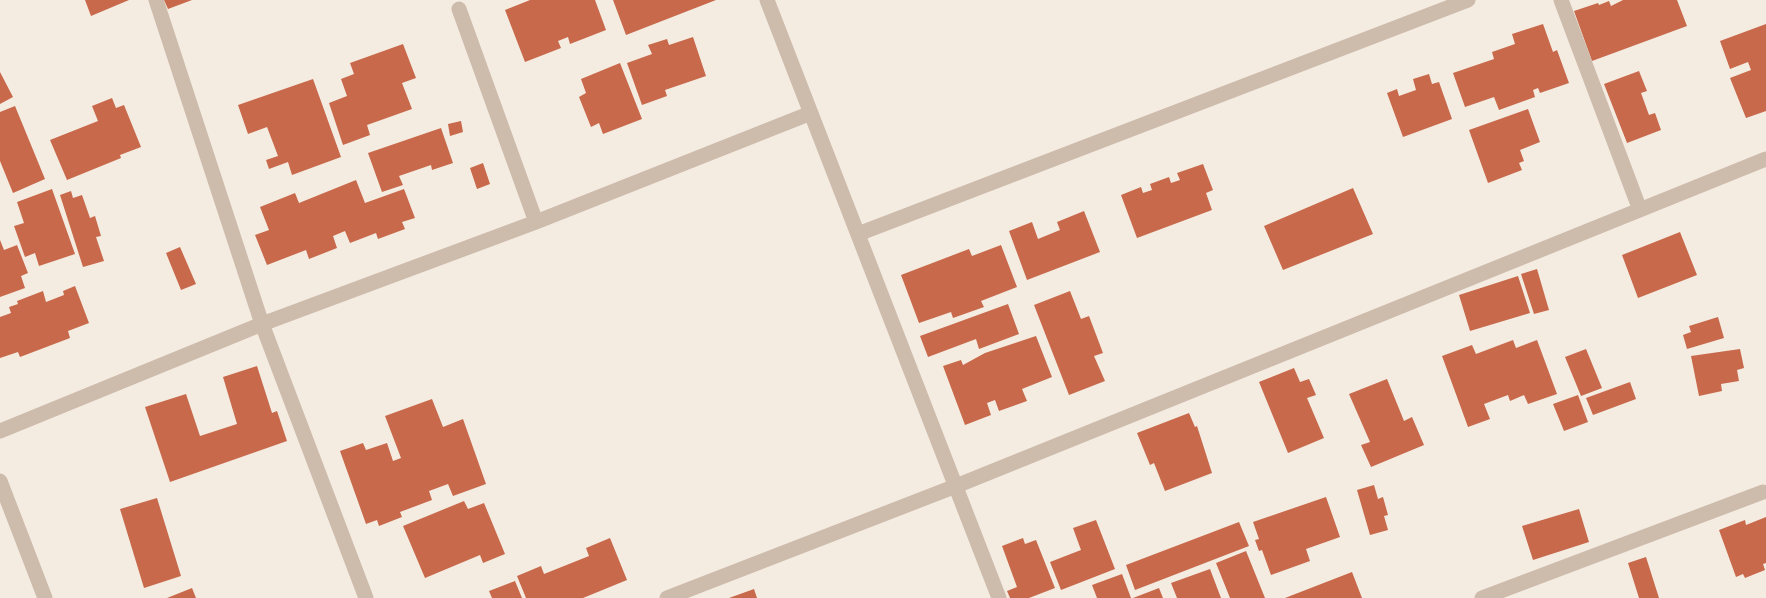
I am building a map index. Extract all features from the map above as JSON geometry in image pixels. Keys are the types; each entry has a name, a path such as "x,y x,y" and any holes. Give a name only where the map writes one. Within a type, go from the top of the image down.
{"street":[{"path":"156,0 262,324 366,598"},
{"path":"767,0 999,598"},
{"path":"858,234 1468,0"},
{"path":"1561,0 1640,210"},
{"path":"459,9 536,222"},
{"path":"0,430 262,324 536,222 812,113"},
{"path":"668,598 956,486 1766,159"},
{"path":"0,481 45,598"},
{"path":"1482,598 1763,492"}],"building":[{"path":"85,0 129,0 91,16"},
{"path":"164,0 192,0 168,9"},
{"path":"530,0 595,0 606,30 570,44 568,37 558,41 561,48 525,62 505,10"},
{"path":"613,0 716,0 626,35"},
{"path":"1623,0 1677,0 1687,26 1592,61 1574,11 1609,1 1611,6"},
{"path":"1543,24 1553,52 1557,50 1569,83 1540,93 1538,88 1533,90 1535,97 1499,110 1494,97 1465,107 1453,73 1494,59 1492,52 1515,44 1512,34"},
{"path":"1766,24 1766,111 1746,118 1730,78 1751,70 1748,62 1730,69 1720,41"},
{"path":"693,37 706,76 665,90 667,96 642,105 627,63 652,54 648,45 667,39 669,45"},
{"path":"403,44 416,78 402,83 412,109 367,125 370,135 343,145 329,103 347,96 341,79 354,74 350,63"},
{"path":"620,63 642,119 603,134 599,123 591,127 579,97 586,93 581,79"},
{"path":"1639,71 1647,91 1641,93 1649,115 1655,113 1661,130 1627,143 1604,84"},
{"path":"0,72 13,97 0,104"},
{"path":"1429,74 1432,84 1439,82 1452,119 1403,137 1387,93 1397,89 1399,96 1416,90 1413,79"},
{"path":"313,79 341,157 292,175 288,162 269,169 266,160 278,156 267,127 248,134 238,105"},
{"path":"112,98 116,108 124,105 141,147 120,155 121,158 67,180 50,140 98,121 92,106"},
{"path":"15,106 45,179 13,193 0,161 0,112"},
{"path":"1528,109 1540,142 1520,150 1524,161 1519,163 1522,170 1488,183 1469,130"},
{"path":"461,121 463,132 450,136 448,124"},
{"path":"441,128 453,163 432,170 431,165 399,176 403,185 382,192 368,153"},
{"path":"483,163 490,184 477,189 470,168"},
{"path":"1203,164 1213,190 1206,193 1212,210 1137,238 1121,195 1141,187 1143,193 1152,190 1150,184 1169,177 1171,183 1180,180 1177,173"},
{"path":"356,180 365,203 404,189 415,218 402,222 405,229 378,239 376,233 350,243 345,231 333,236 337,248 309,259 306,250 267,265 255,235 269,230 260,207 295,193 299,203"},
{"path":"1353,188 1373,234 1283,270 1264,226"},
{"path":"52,189 75,254 39,266 35,253 25,257 14,226 24,223 17,202"},
{"path":"71,191 73,198 82,195 90,218 95,216 101,236 96,237 104,261 83,267 60,195"},
{"path":"1084,211 1100,252 1027,280 1009,231 1032,222 1038,239 1060,230 1057,222"},
{"path":"1680,232 1697,275 1638,298 1622,255"},
{"path":"0,240 4,250 17,245 28,273 21,276 25,288 0,297"},
{"path":"1001,245 1017,287 981,301 984,307 953,318 951,312 919,323 901,275 969,249 972,256"},
{"path":"180,247 196,284 181,290 166,253"},
{"path":"1537,269 1549,310 1534,314 1521,274"},
{"path":"1518,276 1530,313 1470,331 1459,295"},
{"path":"75,286 89,323 68,331 70,338 20,357 18,352 0,358 0,317 11,313 9,307 18,304 17,301 43,291 46,302 64,295 63,291"},
{"path":"1070,291 1081,319 1089,316 1103,353 1094,356 1105,381 1069,395 1034,305"},
{"path":"1008,304 1019,334 979,349 976,339 928,357 920,336"},
{"path":"1718,317 1724,338 1687,349 1683,335 1691,332 1689,326"},
{"path":"1036,336 1052,377 1022,389 1027,401 999,411 995,400 987,403 991,415 965,425 943,366 961,360 963,365 985,353"},
{"path":"1513,340 1516,348 1537,340 1557,394 1528,404 1524,395 1510,401 1508,395 1484,404 1490,419 1468,427 1442,356 1472,345 1476,354"},
{"path":"1586,349 1602,388 1581,396 1565,357"},
{"path":"1740,349 1744,368 1737,370 1739,381 1721,384 1722,391 1699,396 1691,356"},
{"path":"257,366 272,413 277,411 287,441 170,482 145,407 186,394 200,436 237,424 223,377"},
{"path":"1294,368 1300,382 1309,379 1316,395 1307,398 1324,438 1288,453 1259,382"},
{"path":"1387,379 1404,421 1412,417 1424,445 1371,467 1361,445 1370,442 1349,394"},
{"path":"1630,382 1636,399 1593,415 1586,398"},
{"path":"1578,395 1588,422 1564,431 1553,404"},
{"path":"432,399 443,427 463,419 486,484 453,496 448,484 429,491 432,500 400,512 402,517 379,526 377,520 366,524 340,451 363,443 366,450 387,443 393,461 401,458 385,416"},
{"path":"1189,413 1195,427 1197,426 1212,473 1165,491 1154,463 1150,465 1137,433"},
{"path":"1374,485 1378,499 1383,497 1388,515 1384,516 1388,530 1370,535 1357,490"},
{"path":"1326,497 1340,537 1306,549 1310,561 1271,575 1262,550 1259,551 1255,540 1259,539 1253,522"},
{"path":"157,498 181,576 144,588 120,509"},
{"path":"464,501 468,509 484,503 505,554 483,563 480,555 425,578 403,526"},
{"path":"1579,509 1589,542 1533,560 1522,526"},
{"path":"1766,517 1766,563 1763,564 1765,570 1745,578 1743,574 1736,577 1719,530 1745,520 1746,525"},
{"path":"1096,520 1115,569 1061,590 1050,562 1081,550 1073,528"},
{"path":"1239,522 1249,546 1135,590 1126,565"},
{"path":"610,538 627,580 583,598 526,598 517,576 541,566 544,574 589,556 586,548"},
{"path":"1023,538 1025,544 1036,540 1055,588 1029,598 1010,598 1007,591 1017,587 1002,546"},
{"path":"1246,551 1265,598 1230,598 1216,563"},
{"path":"1646,557 1659,598 1639,598 1628,563"},
{"path":"1210,569 1221,598 1177,598 1171,583"},
{"path":"1352,572 1362,598 1285,598"},
{"path":"1122,574 1131,598 1097,598 1092,585"},
{"path":"515,581 522,598 492,598 489,591"},
{"path":"192,588 196,598 167,598"},
{"path":"1159,588 1163,598 1133,598"},
{"path":"754,589 757,598 729,598"}]}
